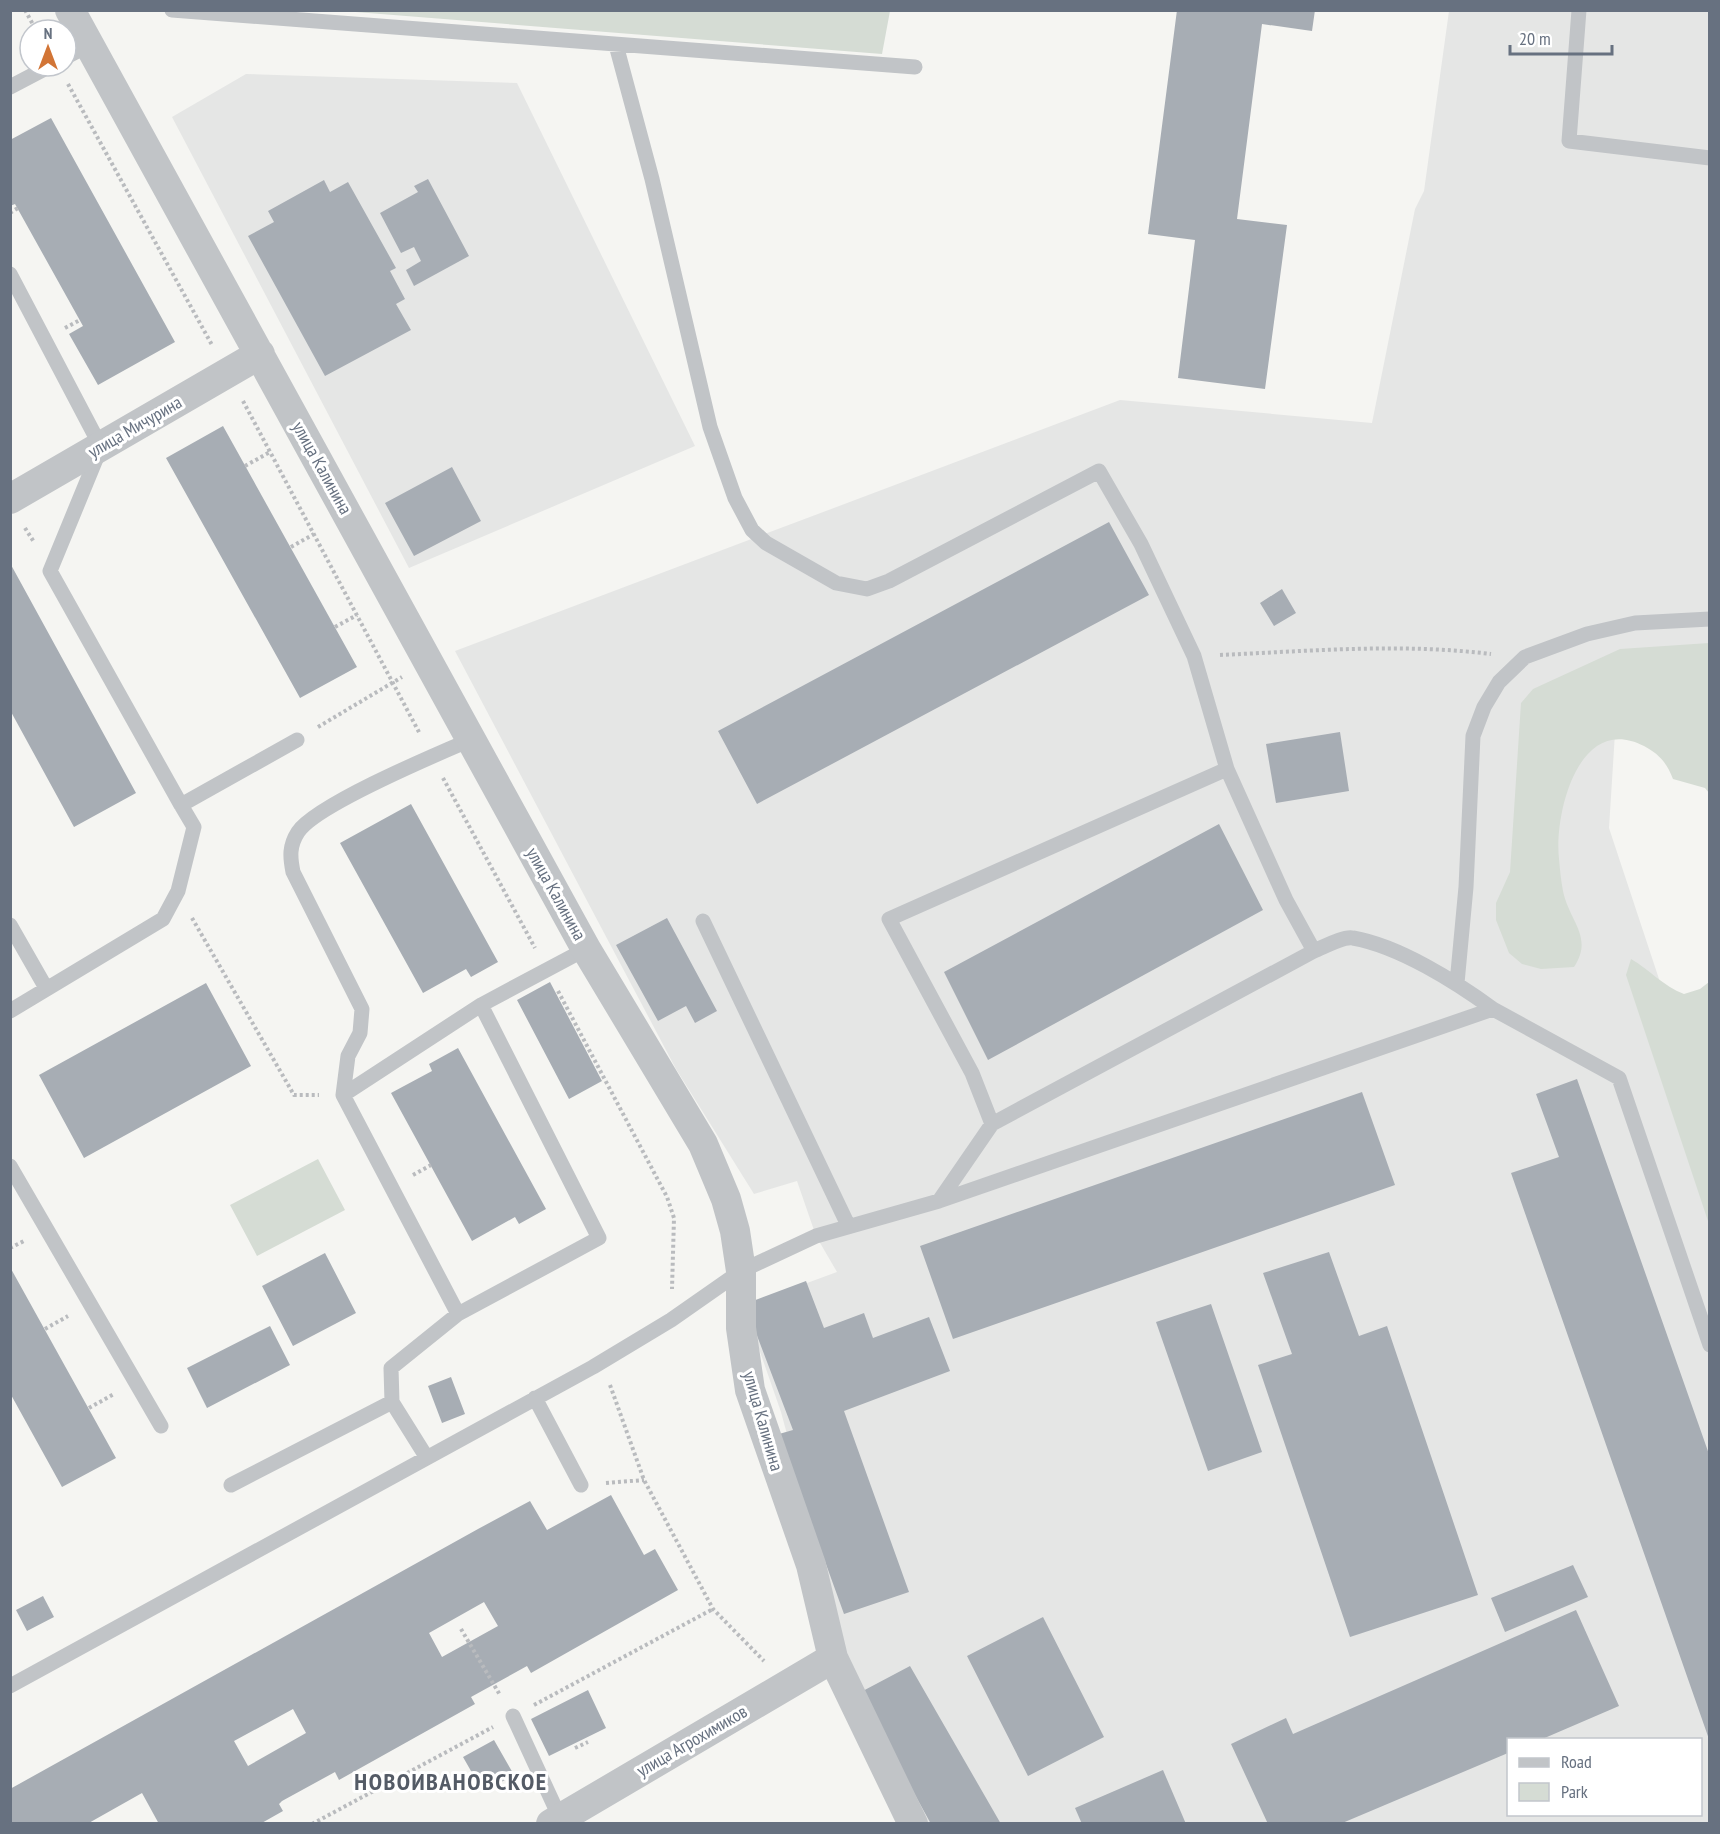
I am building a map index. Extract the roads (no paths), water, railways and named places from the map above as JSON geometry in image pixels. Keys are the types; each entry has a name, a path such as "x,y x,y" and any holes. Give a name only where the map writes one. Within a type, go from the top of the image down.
{"street":[{"name":"улица Калинина","path":"78,51 260,354 586,949 703,1144 726,1199 735,1231 741,1271 741,1328 750,1390 811,1565 833,1658 913,1824"},
{"name":"улица Мичурина","path":"16,510 102,447 260,354"},
{"name":"улица Агрохимиков","path":"556,1821 833,1658"}],"lane":[{"path":"172,10 915,67"},
{"path":"1579,10 1569,141 1710,158"},
{"path":"616,45 652,179 710,427 735,498 752,530 766,543 836,583 867,589 889,582 1099,471 1142,544 1194,656 1227,770 1286,900 1314,951"},
{"path":"10,87 27,78"},
{"path":"10,274 102,447 50,571 194,827 178,891 163,919 10,1011"},
{"path":"1457,983 1466,887 1473,736 1484,707 1499,682 1525,657 1587,634 1635,623 1710,620"},
{"path":"182,806 297,740"},
{"path":"458,1314 343,1095 348,1056 360,1033 362,1009 293,872 290,852 299,831 326,810 470,740"},
{"path":"992,1124 972,1073 889,919 1227,770"},
{"path":"704,921 848,1225"},
{"path":"10,925 46,988"},
{"path":"939,1201 992,1124 1314,951 1351,937 1405,956 1457,983 1493,1009 1619,1078 1710,1345"},
{"path":"343,1095 481,1005 586,949"},
{"path":"427,1458 392,1402 391,1368 458,1314 599,1238 481,1005"},
{"path":"10,1686 602,1362 671,1320 741,1271 816,1236 848,1225 939,1201 1493,1009"},
{"path":"10,1166 162,1426"},
{"path":"535,1398 582,1485"},
{"path":"231,1485 392,1402"},
{"path":"513,1716 556,1821"}],"district":[{"name":"НОВОИВАНОВСКОЕ","path":"451,1782"}]}
